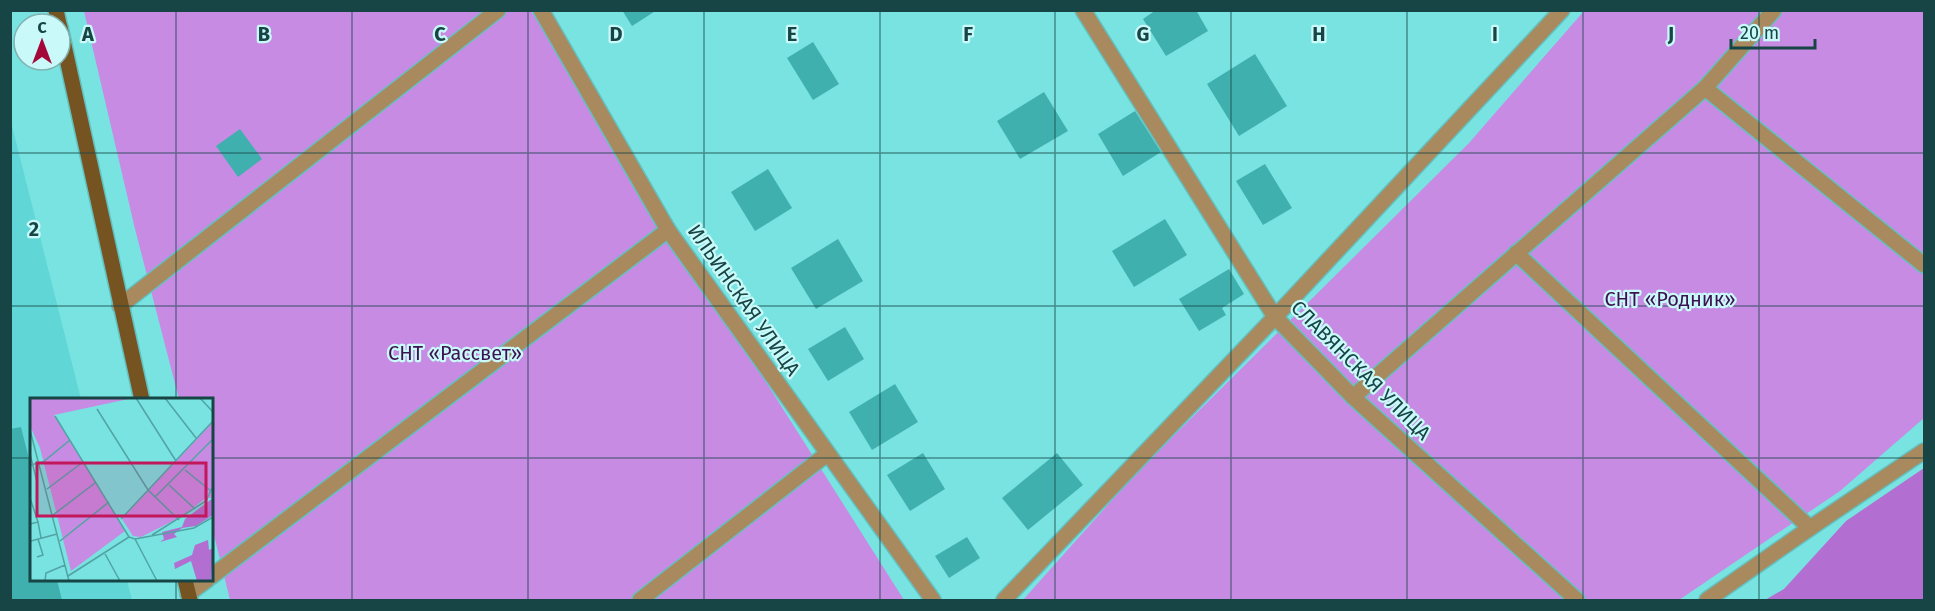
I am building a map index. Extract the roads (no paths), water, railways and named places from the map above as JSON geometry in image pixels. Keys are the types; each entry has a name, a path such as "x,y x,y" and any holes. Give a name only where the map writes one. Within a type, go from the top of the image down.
{"main road":[{"path":"70,72 142,398"}],"street":[{"path":"120,306 498,10"},
{"name":"ИЛЬИНСКАЯ УЛИЦА","path":"541,10 668,230 933,600"},
{"name":"СЛАВЯНСКАЯ УЛИЦА","path":"1083,10 1275,317 1353,398 1577,600"},
{"path":"1004,600 1275,317 1562,10"},
{"path":"1353,398 1705,88 1774,10"},
{"path":"1705,88 1924,265"},
{"path":"213,575 668,230"},
{"path":"1515,253 1810,528"},
{"path":"1707,600 1924,451"},
{"path":"640,600 827,454"},
{"path":"188,591 204,581"}],"park label":[{"name":"СНТ «Родник»","path":"1670,299"},
{"name":"СНТ «Рассвет»","path":"455,353"}]}
